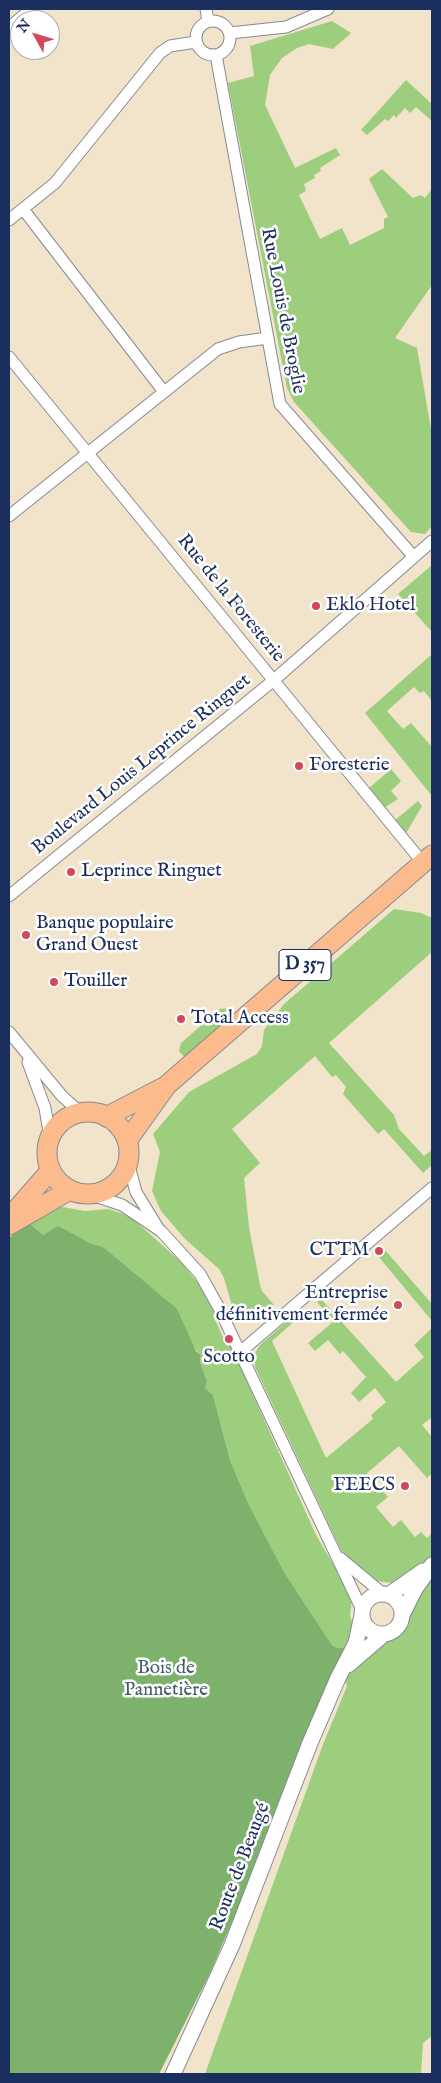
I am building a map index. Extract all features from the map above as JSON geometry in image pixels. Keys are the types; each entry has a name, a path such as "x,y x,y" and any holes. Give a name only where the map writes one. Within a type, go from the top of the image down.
{"main road":[{"name":"D 357","path":"106,1117 167,1085 428,859"},
{"name":"D 357","path":"127,1141 167,1085"},
{"path":"92,1112 106,1117 118,1126 127,1141 128,1162 123,1174 103,1192 89,1194 70,1190 62,1185 51,1170 48,1160 50,1138 63,1121 82,1113 92,1112"},
{"path":"9,1218 51,1170"},
{"path":"9,1225 70,1190"}],"street":[{"path":"9,28 31,9"},
{"path":"206,9 208,22"},
{"path":"230,33 286,27 328,9"},
{"path":"208,22 224,24 230,33 229,44 222,53 216,55 201,51 196,42 199,27 208,22"},
{"path":"9,220 55,183 160,53 170,46 196,42"},
{"name":"Rue Louis de Broglie","path":"216,55 280,404 414,557"},
{"path":"23,209 164,392"},
{"path":"9,516 218,349 239,342 268,338"},
{"name":"Rue de la Foresterie","path":"9,357 274,680 428,859"},
{"name":"Boulevard Louis Leprince Ringuet","path":"9,896 274,680 432,541"},
{"path":"9,1032 25,1054 62,1096 82,1113"},
{"path":"25,1054 45,1108 50,1138"},
{"path":"128,1162 136,1192 161,1231 200,1274 368,1628 384,1634 390,1633 400,1625 403,1613 415,1589 432,1565"},
{"path":"239,1353 432,1188"},
{"path":"89,1194 122,1206 161,1231"},
{"path":"333,1552 386,1594 399,1601 403,1613"},
{"path":"362,1613 368,1599 386,1594 432,1565"},
{"name":"Route de Beaugé","path":"173,2074 232,1945 310,1743 356,1643 362,1613"},
{"name":"Route de Beaugé","path":"342,1672 384,1634"}],"green space":[{"path":"332,21 351,33 333,49 309,44 297,48 282,58 270,75 265,105 295,168 336,148 340,155 320,168 321,171 314,175 315,178 304,184 306,191 299,195 320,239 342,228 350,245 384,228 384,219 388,217 369,179 382,169 413,198 421,195 425,198 432,189 432,285 395,338 417,348 432,435 432,526 425,534 411,532 294,402 287,388 228,83 254,76 250,46"},
{"path":"406,80 432,104 432,121 416,107 410,113 405,108 396,118 394,115 388,121 385,119 367,135 361,130"},
{"path":"432,565 432,632 398,594"},
{"path":"431,655 432,701 424,691 420,693 414,687 387,711 403,729 411,723 432,747 432,796 365,713"},
{"path":"391,769 401,781 391,791 398,799 384,808 368,789"},
{"path":"418,801 422,806 405,835 394,821"},
{"path":"394,909 421,913 432,918 432,952 329,1043 394,1115 399,1129 424,1156 432,1150 432,1165 423,1173 384,1129 378,1134 343,1094 346,1087 336,1075 332,1077 315,1056 232,1129 260,1163 244,1178 249,1227 260,1285 262,1291 274,1305 262,1315 249,1319 238,1315 232,1306 224,1278 219,1269 185,1239 161,1211 152,1191 160,1152 153,1134 189,1092 257,1054 262,1046 264,1030 284,1004"},
{"path":"229,1008 236,1014 185,1058 179,1051 181,1043 220,1009"},
{"path":"63,1207 85,1211 109,1209 131,1217 182,1263 204,1291 216,1313 213,1315 227,1346 231,1346 316,1535 350,1593 352,1600 350,1615 354,1629 348,1647 337,1648 332,1645 284,1572 248,1503 230,1460 213,1395 205,1388 207,1381 200,1362 201,1355 103,1247 90,1243 58,1227 43,1235 27,1221 52,1208"},
{"name":"Bois de Pannetière","path":"27,1221 43,1235 58,1226 90,1243 103,1247 177,1309 196,1351 201,1355 200,1362 207,1381 205,1388 213,1395 230,1460 248,1503 284,1572 332,1645 337,1648 348,1647 338,1678 209,1975 159,2074 9,2074 9,1238"},
{"path":"385,1250 432,1304 432,1321 378,1256"},
{"path":"321,1299 396,1382 424,1357 414,1345 432,1328 432,1417 422,1425 432,1437 432,1473 427,1478 399,1446 367,1473 388,1497 376,1507 393,1527 401,1520 415,1537 421,1532 427,1538 432,1533 432,1556 393,1583 376,1581 354,1566 341,1550 255,1367 255,1353 260,1345 293,1316 296,1320 272,1341 326,1458 373,1419 371,1415 386,1402 375,1388 359,1402 351,1393 366,1377 343,1351 340,1354 328,1340 315,1351 308,1343 334,1321 317,1302"},
{"path":"432,1565 432,2036 423,2043 421,2074 205,2074 322,1747 347,1686 341,1671 372,1632 378,1634 390,1633 400,1625 402,1607 399,1601"}],"place":[{"name":"Eklo Hotel","path":"316,606"},
{"name":"Foresterie","path":"299,766"},
{"name":"Leprince Ringuet","path":"71,872"},
{"name":"Banque populaire Grand Ouest","path":"26,935"},
{"name":"Touiller","path":"54,982"},
{"name":"Total Access","path":"181,1019"},
{"name":"CTTM","path":"379,1251"},
{"name":"Entreprise définitivement fermée","path":"398,1305"},
{"name":"Scotto","path":"229,1339"},
{"name":"FEECS","path":"405,1486"}]}
